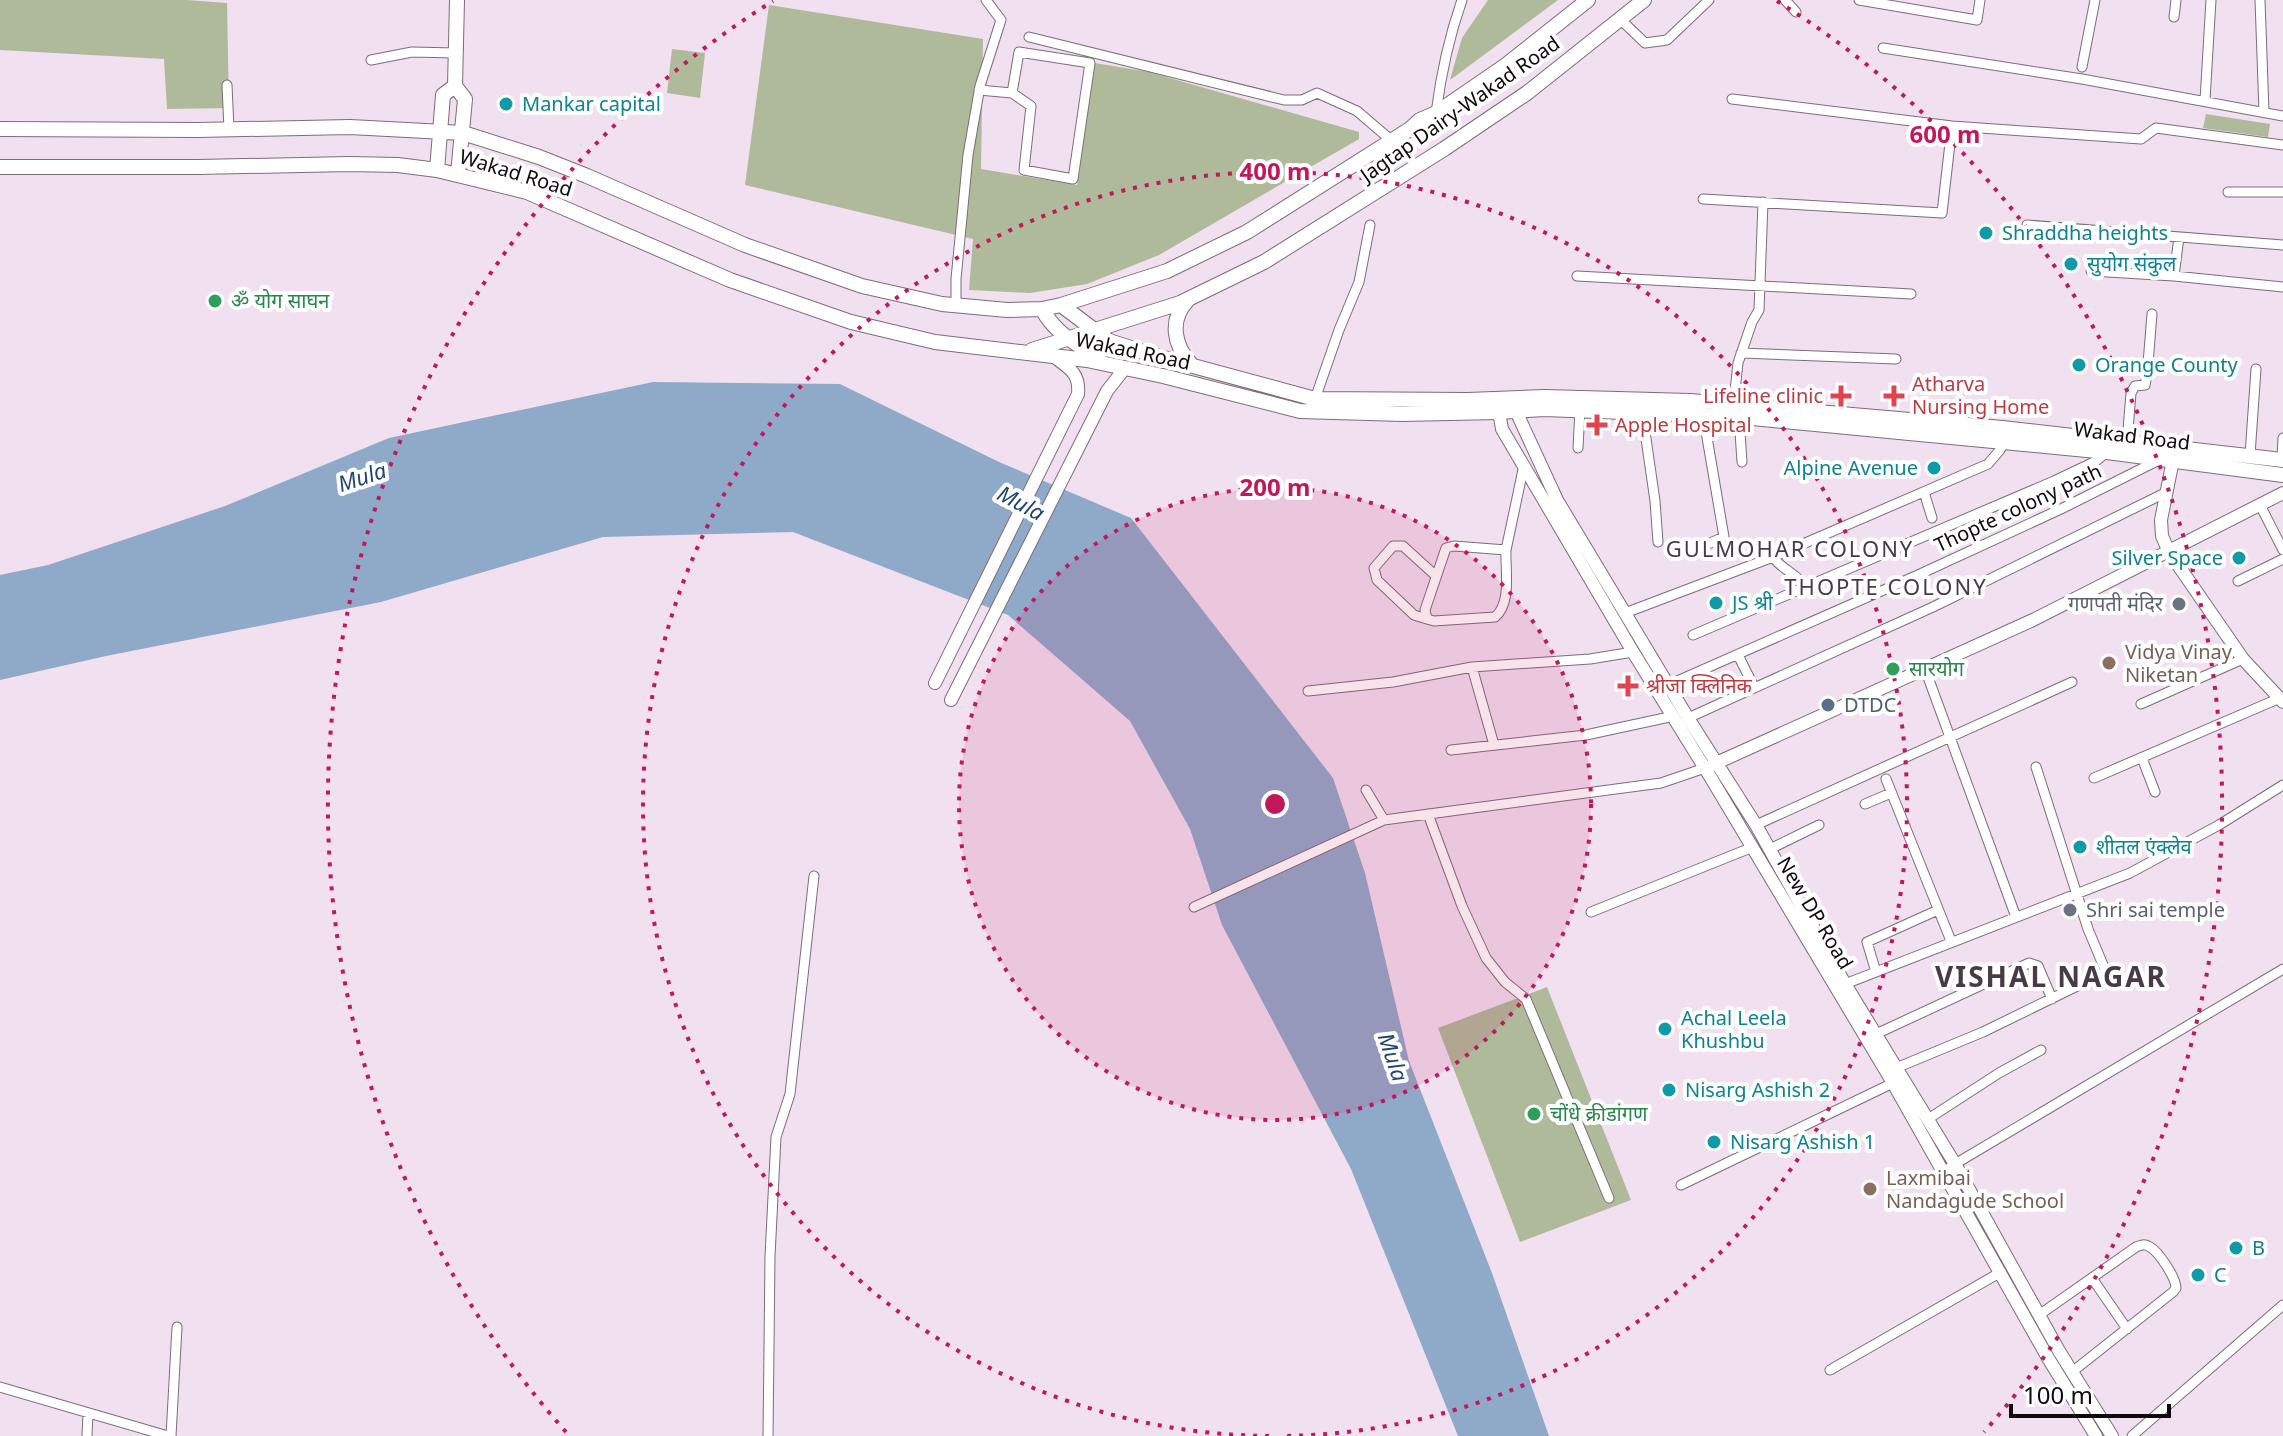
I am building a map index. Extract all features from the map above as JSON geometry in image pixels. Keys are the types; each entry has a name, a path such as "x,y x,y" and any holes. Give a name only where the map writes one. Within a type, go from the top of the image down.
{"main road":[{"path":"457,0 455,86 465,99 458,174"},
{"name":"Wakad Road","path":"0,129 350,127 463,133 551,162 807,269 879,291 956,306 1042,309 1167,271 1247,232 1392,141 1420,120 1436,113 1506,65 1588,0"},
{"name":"Jagtap Dairy-Wakad Road","path":"1028,351 1190,298 1264,262 1527,93 1644,0"},
{"path":"437,170 443,95 455,86"},
{"name":"Wakad Road","path":"0,167 350,164 437,170 527,192 730,280 851,322 935,342 1028,351 1102,363 1300,411 1402,414 1610,398 2003,442 2283,465"},
{"path":"1190,298 1176,316 1175,331 1180,349 1191,364"},
{"name":"Wakad Road","path":"1061,305 1109,341 1315,399 1703,414 1735,412 2002,428 2127,442 2170,456 2250,455 2283,465"},
{"path":"1042,309 1050,324 1102,363"},
{"path":"935,683 1078,394 1079,382 1072,370 1051,355"},
{"path":"951,700 1107,391 1125,368"},
{"name":"New DP Road","path":"1506,405 1502,429 1674,716 1756,825 1845,984 1928,1119 2001,1272 2048,1358 2096,1436"},
{"name":"New DP Road","path":"1506,405 1557,500 1688,718 1753,847 1893,1083 1950,1167 2112,1436"},
{"path":"2170,456 2161,520 2162,536 2169,552 2243,659 2282,700"},
{"path":"1711,766 2033,620 2283,493"}],"street":[{"path":"956,306 968,155 979,90 1001,20 986,0"},
{"path":"1436,113 1450,36 1462,0"},
{"path":"1620,19 1645,43 1667,40 1709,0"},
{"path":"1785,0 1796,12"},
{"path":"1859,0 1977,20 1980,0"},
{"path":"2082,67 2095,0"},
{"path":"2174,17 2176,0"},
{"path":"2205,100 2211,0"},
{"path":"2260,0 2264,112"},
{"path":"1029,37 1284,100 1302,100 1317,93 1357,111 1392,141"},
{"path":"1883,48 2205,100 2283,116"},
{"path":"371,60 412,52 455,53"},
{"path":"979,90 1012,93 1031,106 1024,170 1073,179 1090,63 1019,52 1012,93"},
{"path":"227,85 229,129"},
{"path":"1732,99 1952,126 2141,139 2156,128 2283,145"},
{"path":"1703,199 1942,213 1952,126"},
{"path":"2228,192 2283,192"},
{"path":"1742,462 1735,412 1738,363 1759,310 1763,202"},
{"path":"1315,399 1359,282 1370,225"},
{"path":"2027,225 2283,245"},
{"path":"2174,276 2179,237"},
{"path":"2091,271 2283,287"},
{"path":"1577,276 1911,294"},
{"path":"2127,442 2131,393 2135,386 2145,385 2147,376 2152,314"},
{"path":"1741,353 1896,359"},
{"path":"2250,455 2256,369"},
{"path":"1578,448 1580,409"},
{"path":"1642,411 1658,542"},
{"path":"1687,553 1724,537 1703,414"},
{"path":"2283,438 2283,465"},
{"path":"1625,613 1773,557 1988,464 2003,442"},
{"path":"1693,635 2054,481 2081,469 2107,452"},
{"name":"Thopte colony path","path":"1668,685 2061,509 2170,456"},
{"path":"1436,576 1398,545 1393,546 1374,568 1377,580 1414,615 1434,621 1495,617 1502,611 1505,602 1506,550 1524,465"},
{"path":"1924,492 1932,518"},
{"path":"1688,718 1933,607 2167,492"},
{"path":"2260,505 2283,550"},
{"path":"1427,619 1425,610 1446,548 1506,550"},
{"path":"1773,557 1783,569 1800,579 1804,587"},
{"path":"2238,581 2283,559"},
{"path":"1308,691 1393,682 1472,667 1590,659 1633,652"},
{"path":"1738,655 1754,687"},
{"path":"2141,704 2243,659"},
{"path":"1472,667 1494,745"},
{"path":"1925,669 2016,917"},
{"path":"1756,825 2072,682"},
{"path":"2094,778 2282,700"},
{"path":"1451,750 1586,735 1674,716"},
{"path":"2142,758 2155,792"},
{"path":"1194,907 1384,820 1661,783 1711,766"},
{"path":"1896,1068 1983,1032 2106,972 2088,929 2036,767"},
{"path":"1886,779 1951,941"},
{"path":"1845,984 2130,873 2219,825 2283,785"},
{"path":"1366,790 1384,820"},
{"path":"1865,804 1891,793"},
{"path":"1428,814 1462,906 1486,958 1505,982 1526,999 1609,1198"},
{"path":"1770,849 1819,825"},
{"path":"1591,912 1753,847"},
{"path":"768,1436 770,1256 776,1137 790,1094 814,876"},
{"path":"1876,972 1867,942 1938,910"},
{"path":"1876,1034 2029,963 2038,966 2052,999"},
{"path":"1950,1167 2283,969"},
{"path":"1928,1119 2041,1050"},
{"path":"1681,1185 1893,1083"},
{"path":"2039,1315 2142,1245 2153,1250 2175,1278 2176,1288 2173,1292 2072,1372"},
{"path":"1830,1370 2001,1272"},
{"path":"2092,1278 2127,1329"},
{"path":"2132,1436 2283,1305"},
{"path":"0,1387 169,1436 177,1327"},
{"path":"87,1436 88,1413"}],"green space":[{"path":"0,0 187,0 227,3 229,108 167,109 164,59 0,50"},
{"path":"1488,0 1558,0 1450,80 1462,38"},
{"path":"769,5 983,39 981,169 1077,185 1095,63 1149,72 1359,132 1359,139 1159,255 1087,284 1030,293 969,290 973,239 745,185"},
{"path":"672,49 705,53 700,98 667,93"},
{"path":"2206,114 2270,124 2268,137 2203,128"},
{"name":"चोंधे क्रीडांगण","path":"1547,987 1631,1200 1520,1242 1438,1028"}],"water":[{"name":"Mula","path":"653,382 840,384 999,462 1131,518 1333,778 1365,873 1409,1061 1492,1273 1549,1436 1458,1436 1351,1169 1222,925 1190,829 1130,721 1008,615 793,532 603,537 381,602 0,680 0,575 48,565 225,506 389,438"}],"place":[{"name":"Mankar capital","path":"506,104"},
{"name":"Shraddha heights","path":"1986,233"},
{"name":"सुयोग संकुल","path":"2071,264"},
{"name":"ॐ योग साघन","path":"215,301"},
{"name":"Orange County","path":"2079,365"},
{"name":"Lifeline clinic","path":"1841,396"},
{"name":"Atharva Nursing Home","path":"1894,396"},
{"name":"Apple Hospital","path":"1597,425"},
{"name":"Alpine Avenue","path":"1934,468"},
{"name":"Silver Space","path":"2239,558"},
{"name":"JS श्री","path":"1716,603"},
{"name":"गणपती मंदिर","path":"2179,604"},
{"name":"Vidya Vinay Niketan","path":"2109,663"},
{"name":"सारयोग","path":"1893,669"},
{"name":"श्रीजा क्लिनिक","path":"1628,686"},
{"name":"DTDC","path":"1828,705"},
{"name":"शीतल एंक्लेव","path":"2080,847"},
{"name":"Shri sai temple","path":"2070,910"},
{"name":"Achal Leela Khushbu","path":"1665,1029"},
{"name":"Nisarg Ashish 2","path":"1669,1090"},
{"name":"चोंधे क्रीडांगण","path":"1534,1114"},
{"name":"Nisarg Ashish 1","path":"1714,1142"},
{"name":"Laxmibai Nandagude School","path":"1870,1189"},
{"name":"B","path":"2236,1248"},
{"name":"C","path":"2198,1275"}],"district":[{"name":"GULMOHAR COLONY","path":"1790,549"},
{"name":"THOPTE COLONY","path":"1886,587"},
{"name":"VISHAL NAGAR","path":"2051,977"}]}
